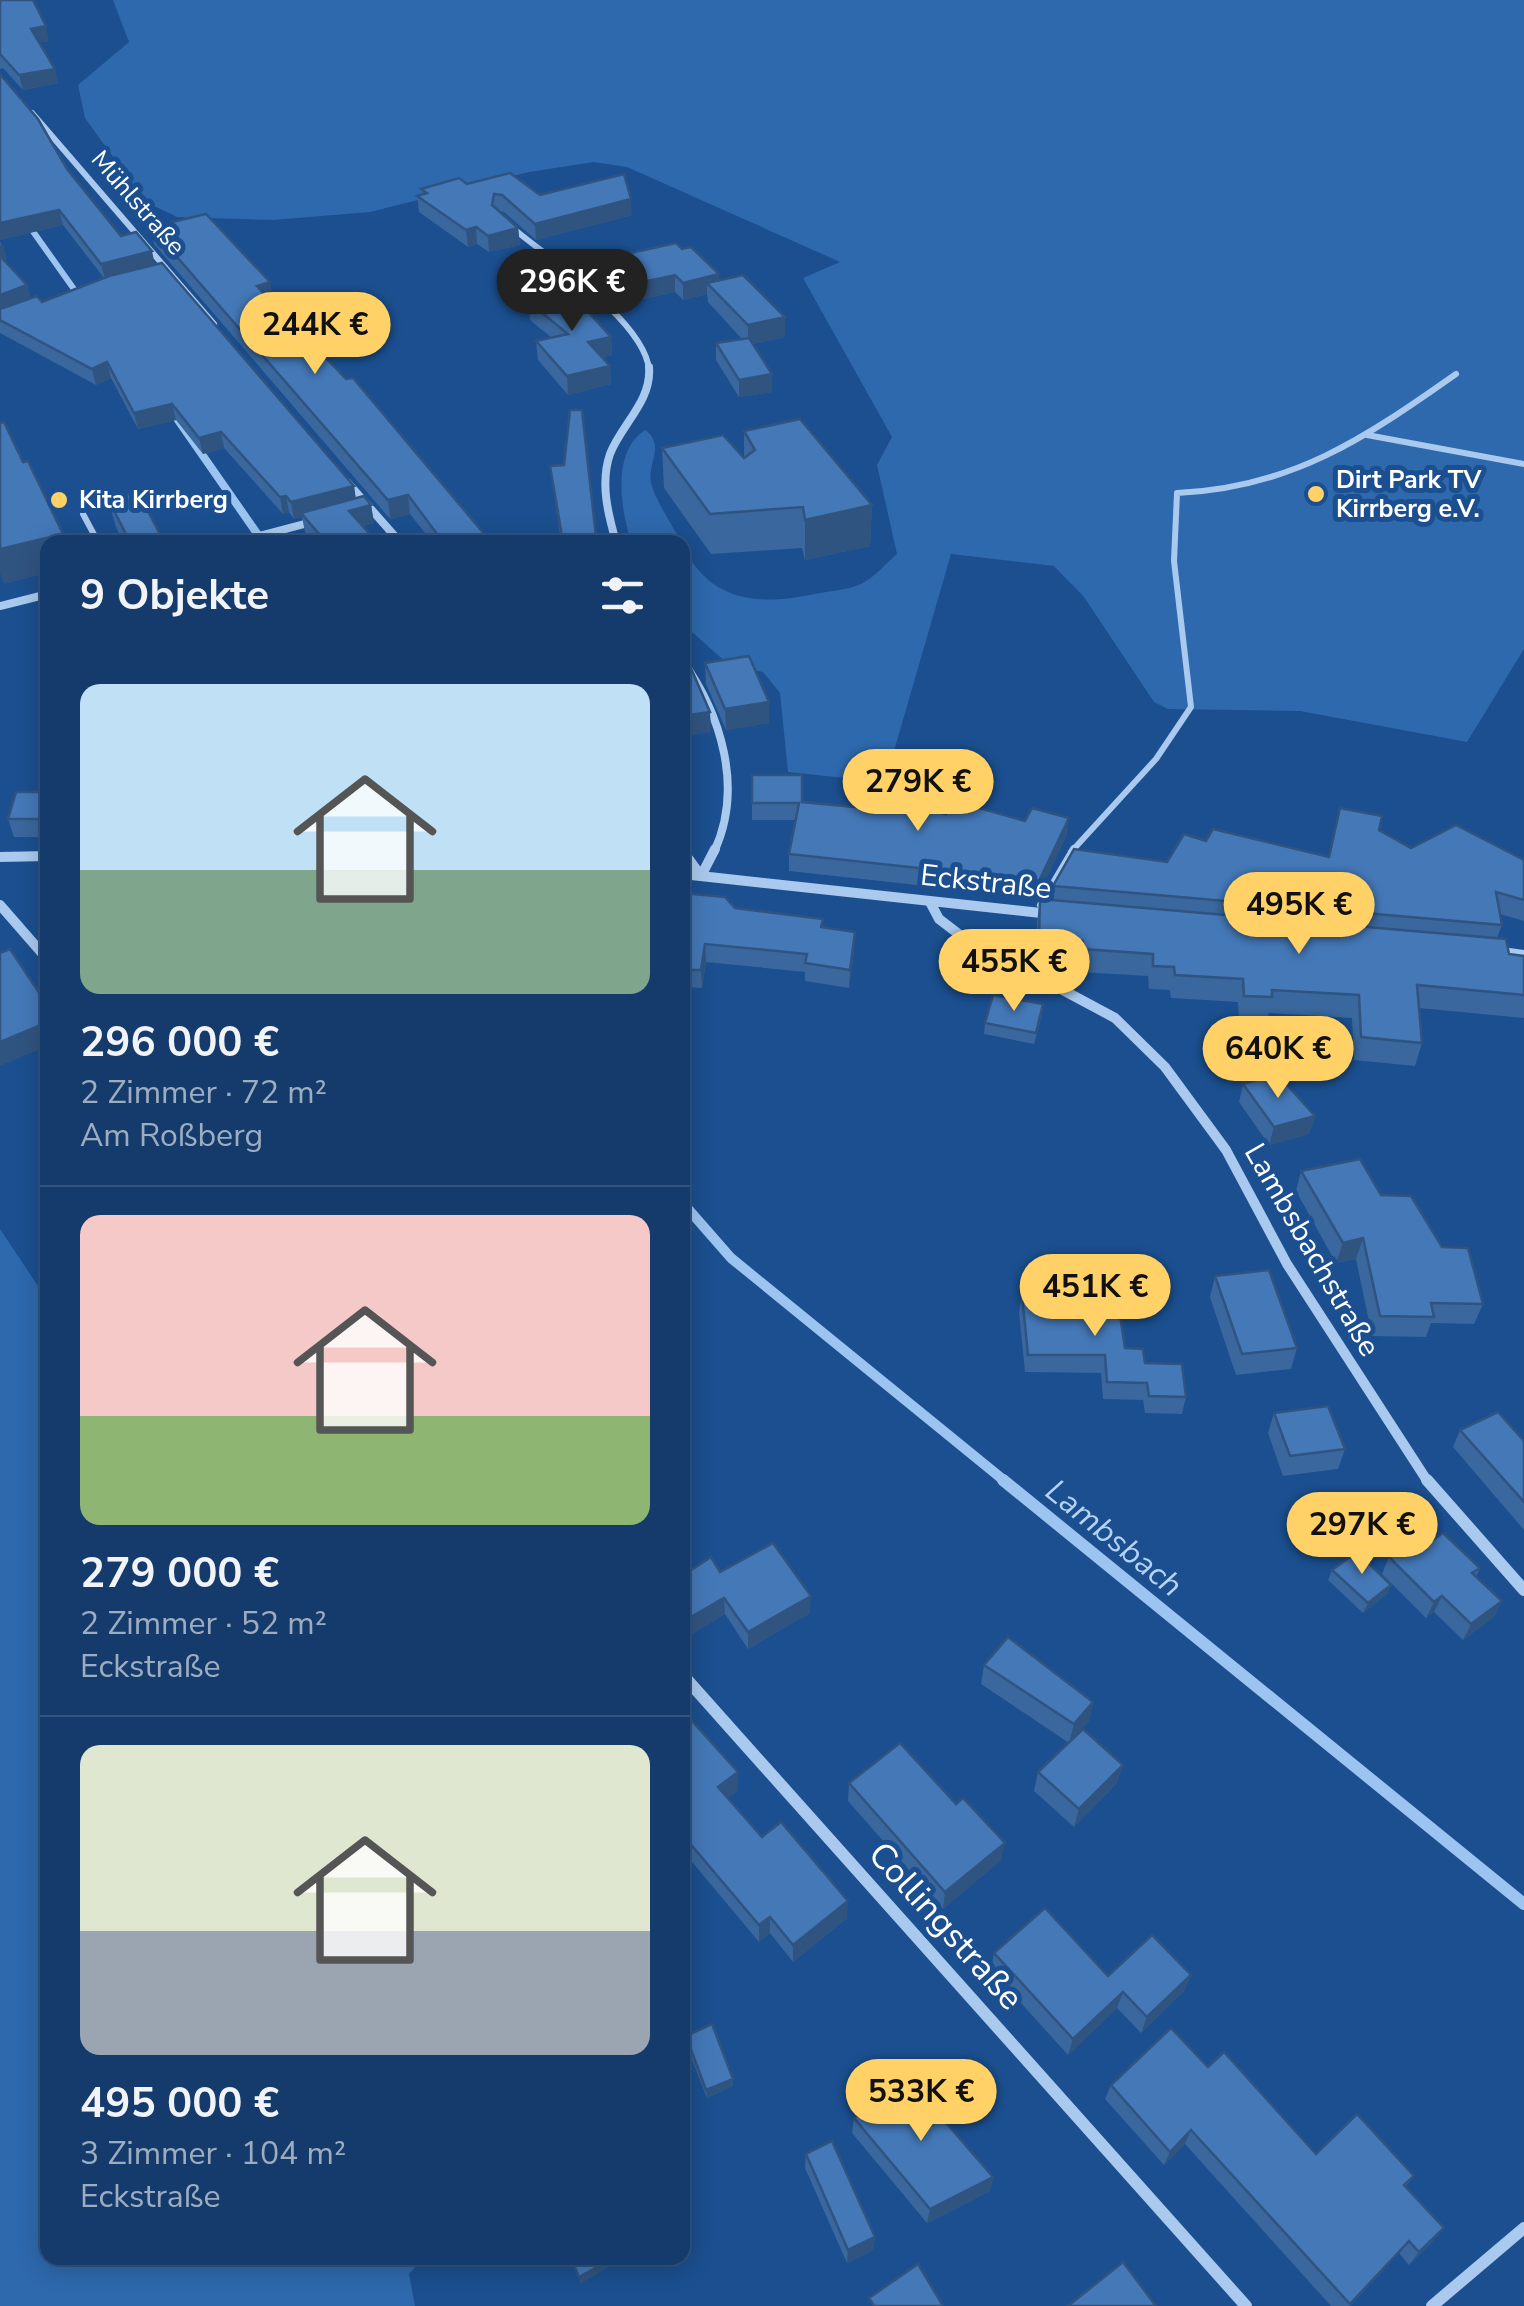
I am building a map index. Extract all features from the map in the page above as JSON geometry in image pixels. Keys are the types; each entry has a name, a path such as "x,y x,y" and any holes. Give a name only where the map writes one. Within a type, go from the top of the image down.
{"street":[{"name":"Mühlstraße","path":"26,106 219,329"},
{"path":"500,217 608,312 642,346 648,362 650,381 641,404 608,460 609,519 614,535"},
{"path":"152,274 169,270"},
{"path":"343,478 394,535"},
{"path":"349,512 368,507"},
{"path":"262,535 330,517"},
{"path":"0,606 40,596"},
{"path":"690,672 713,708 724,760 725,823 701,876 690,861"},
{"path":"0,857 40,856"},
{"name":"Eckstraße","path":"690,875 1056,915"},
{"name":"Lambsbachstraße","path":"930,902 940,919 960,935 1115,1018 1165,1066 1226,1150 1287,1264 1362,1386 1435,1492 1524,1590"},
{"path":"0,906 40,951"},
{"path":"1480,950 1524,955"},
{"name":"Collingstraße","path":"690,1683 1246,2306"},
{"path":"1432,2306 1524,2228"}],"lane":[{"path":"1037,913 1070,854 1156,759 1191,707 1171,500 1177,493 1251,488 1289,477 1367,435 1456,374"},
{"path":"1367,435 1524,464"},
{"path":"83,514 94,535"}],"shaded area":[{"path":"113,0 1524,0 1524,649 1467,742 1300,711 1168,709 1154,702 1084,597 1054,566 951,554 892,758 864,780 788,772 780,693 763,672 728,664 690,630 690,558 707,579 722,589 738,596 774,599 856,586 897,554 877,465 892,437 803,278 840,262 627,167 594,162 529,172 370,212 273,220 177,217 152,205 133,185 85,118 78,85 129,42"},
{"path":"645,430 654,442 651,483 677,535 629,535 622,482 627,452"},
{"path":"0,1229 40,1289 40,2265 417,2265 409,2274 415,2306 0,2306"}],"building":[{"path":"0,0 33,0 46,26 31,29 55,69 19,75 0,54"},
{"path":"0,74 38,119 67,169 121,236 136,232 152,251 101,264 59,210 0,223"},
{"path":"510,173 540,195 624,174 631,199 535,224 502,195 494,194 492,205 518,228 488,236 476,227 466,230 417,196 427,193 421,189 459,178 467,184"},
{"path":"206,214 270,282 257,286 346,379 353,378 485,535 438,535 408,495 388,500 151,227"},
{"path":"676,243 682,249 691,247 719,274 683,283 675,275 610,289 581,264"},
{"path":"0,256 27,285 0,295"},
{"path":"162,263 354,486 291,502 286,496 280,497 221,432 199,438 172,404 134,413 107,362 92,369 0,320 0,309 37,296 42,302 109,276"},
{"path":"743,275 785,317 748,325 707,283"},
{"path":"568,290 611,337 588,342 610,366 567,376 536,341 568,334 529,302"},
{"path":"749,338 772,374 739,380 716,343"},
{"path":"570,410 582,410 596,535 562,535 550,466 564,465"},
{"path":"800,419 872,505 805,520 803,507 710,514 662,448 723,435 744,458 755,450 744,431"},
{"path":"4,422 23,462 28,461 63,534 40,535 40,539 0,549 0,423"},
{"path":"138,492 160,535 126,535 108,499"},
{"path":"364,496 371,505 349,511 371,535 320,535 301,513"},
{"path":"749,656 769,702 725,709 705,663"},
{"path":"690,666 710,712 690,715"},
{"path":"752,775 802,775 802,802 875,809 877,805 913,807 946,814 954,801 1025,821 1032,808 1069,818 1039,881 789,854 799,803 752,803"},
{"path":"16,792 40,792 40,819 8,819"},
{"path":"1340,808 1382,816 1379,830 1411,848 1456,825 1524,860 1524,900 1496,892 1502,925 1053,886 1074,849 1167,862 1184,834 1206,841 1213,829 1329,857"},
{"path":"690,894 725,897 735,908 823,919 821,927 855,932 850,970 805,963 807,954 705,944 701,970 690,970"},
{"path":"1040,899 1506,939 1509,954 1524,956 1524,995 1417,985 1422,1043 1361,1037 1359,995 1272,990 1272,997 1244,996 1243,979 1175,975 1174,967 1153,966 1153,954 1083,949 1083,941 1039,938"},
{"path":"10,949 40,994 40,1025 0,1042 0,953"},
{"path":"993,995 1043,1004 1036,1033 985,1023"},
{"path":"1277,1074 1315,1116 1274,1127 1243,1084"},
{"path":"1360,1159 1381,1195 1411,1196 1442,1247 1468,1248 1483,1304 1431,1303 1434,1317 1380,1316 1363,1238 1343,1243 1301,1171"},
{"path":"1269,1270 1297,1348 1242,1354 1215,1276"},
{"path":"1022,1295 1117,1295 1125,1348 1143,1349 1145,1363 1182,1364 1186,1397 1149,1396 1147,1383 1107,1382 1105,1355 1028,1355"},
{"path":"1328,1406 1345,1449 1290,1456 1274,1413"},
{"path":"1498,1412 1524,1441 1524,1502 1460,1430"},
{"path":"1443,1533 1480,1568 1472,1573 1502,1601 1471,1624 1442,1596 1434,1602 1389,1557 1422,1534 1430,1542"},
{"path":"773,1543 811,1596 748,1632 724,1598 691,1617 690,1571 711,1557 720,1572"},
{"path":"1357,1552 1391,1585 1368,1603 1332,1570"},
{"path":"1008,1637 1093,1702 1074,1724 984,1665"},
{"path":"690,1719 738,1772 718,1787 762,1837 781,1822 848,1901 793,1945 770,1917 759,1925 690,1843"},
{"path":"1083,1729 1123,1765 1079,1809 1038,1772"},
{"path":"900,1743 956,1804 963,1798 1005,1843 945,1892 849,1783"},
{"path":"1045,1908 1108,1976 1152,1935 1191,1975 1147,2017 1123,1992 1073,2039 994,1953"},
{"path":"712,2024 733,2079 706,2090 690,2047 690,2034"},
{"path":"1171,2028 1208,2067 1224,2052 1316,2154 1357,2114 1414,2176 1404,2185 1444,2228 1419,2252 1409,2241 1350,2304 1191,2130 1170,2152 1111,2085"},
{"path":"902,2072 993,2177 930,2209 854,2118"},
{"path":"832,2141 875,2237 848,2250 806,2154"},
{"path":"1123,2262 1156,2306 1068,2306"},
{"path":"918,2264 943,2306 874,2306 869,2298"},
{"path":"574,2265 600,2265 579,2277"}],"waterway":[{"name":"Lambsbach","path":"27,223 81,299"},
{"name":"Lambsbach","path":"178,420 258,535"},
{"name":"Lambsbach","path":"690,1211 731,1258 1006,1482"},
{"name":"Lambsbach","path":"1003,1480 1524,1904"}],"place":[{"name":"Dirt Park TV Kirrberg e.V.","path":"1316,494"},
{"name":"Kita Kirrberg","path":"59,500"}]}
